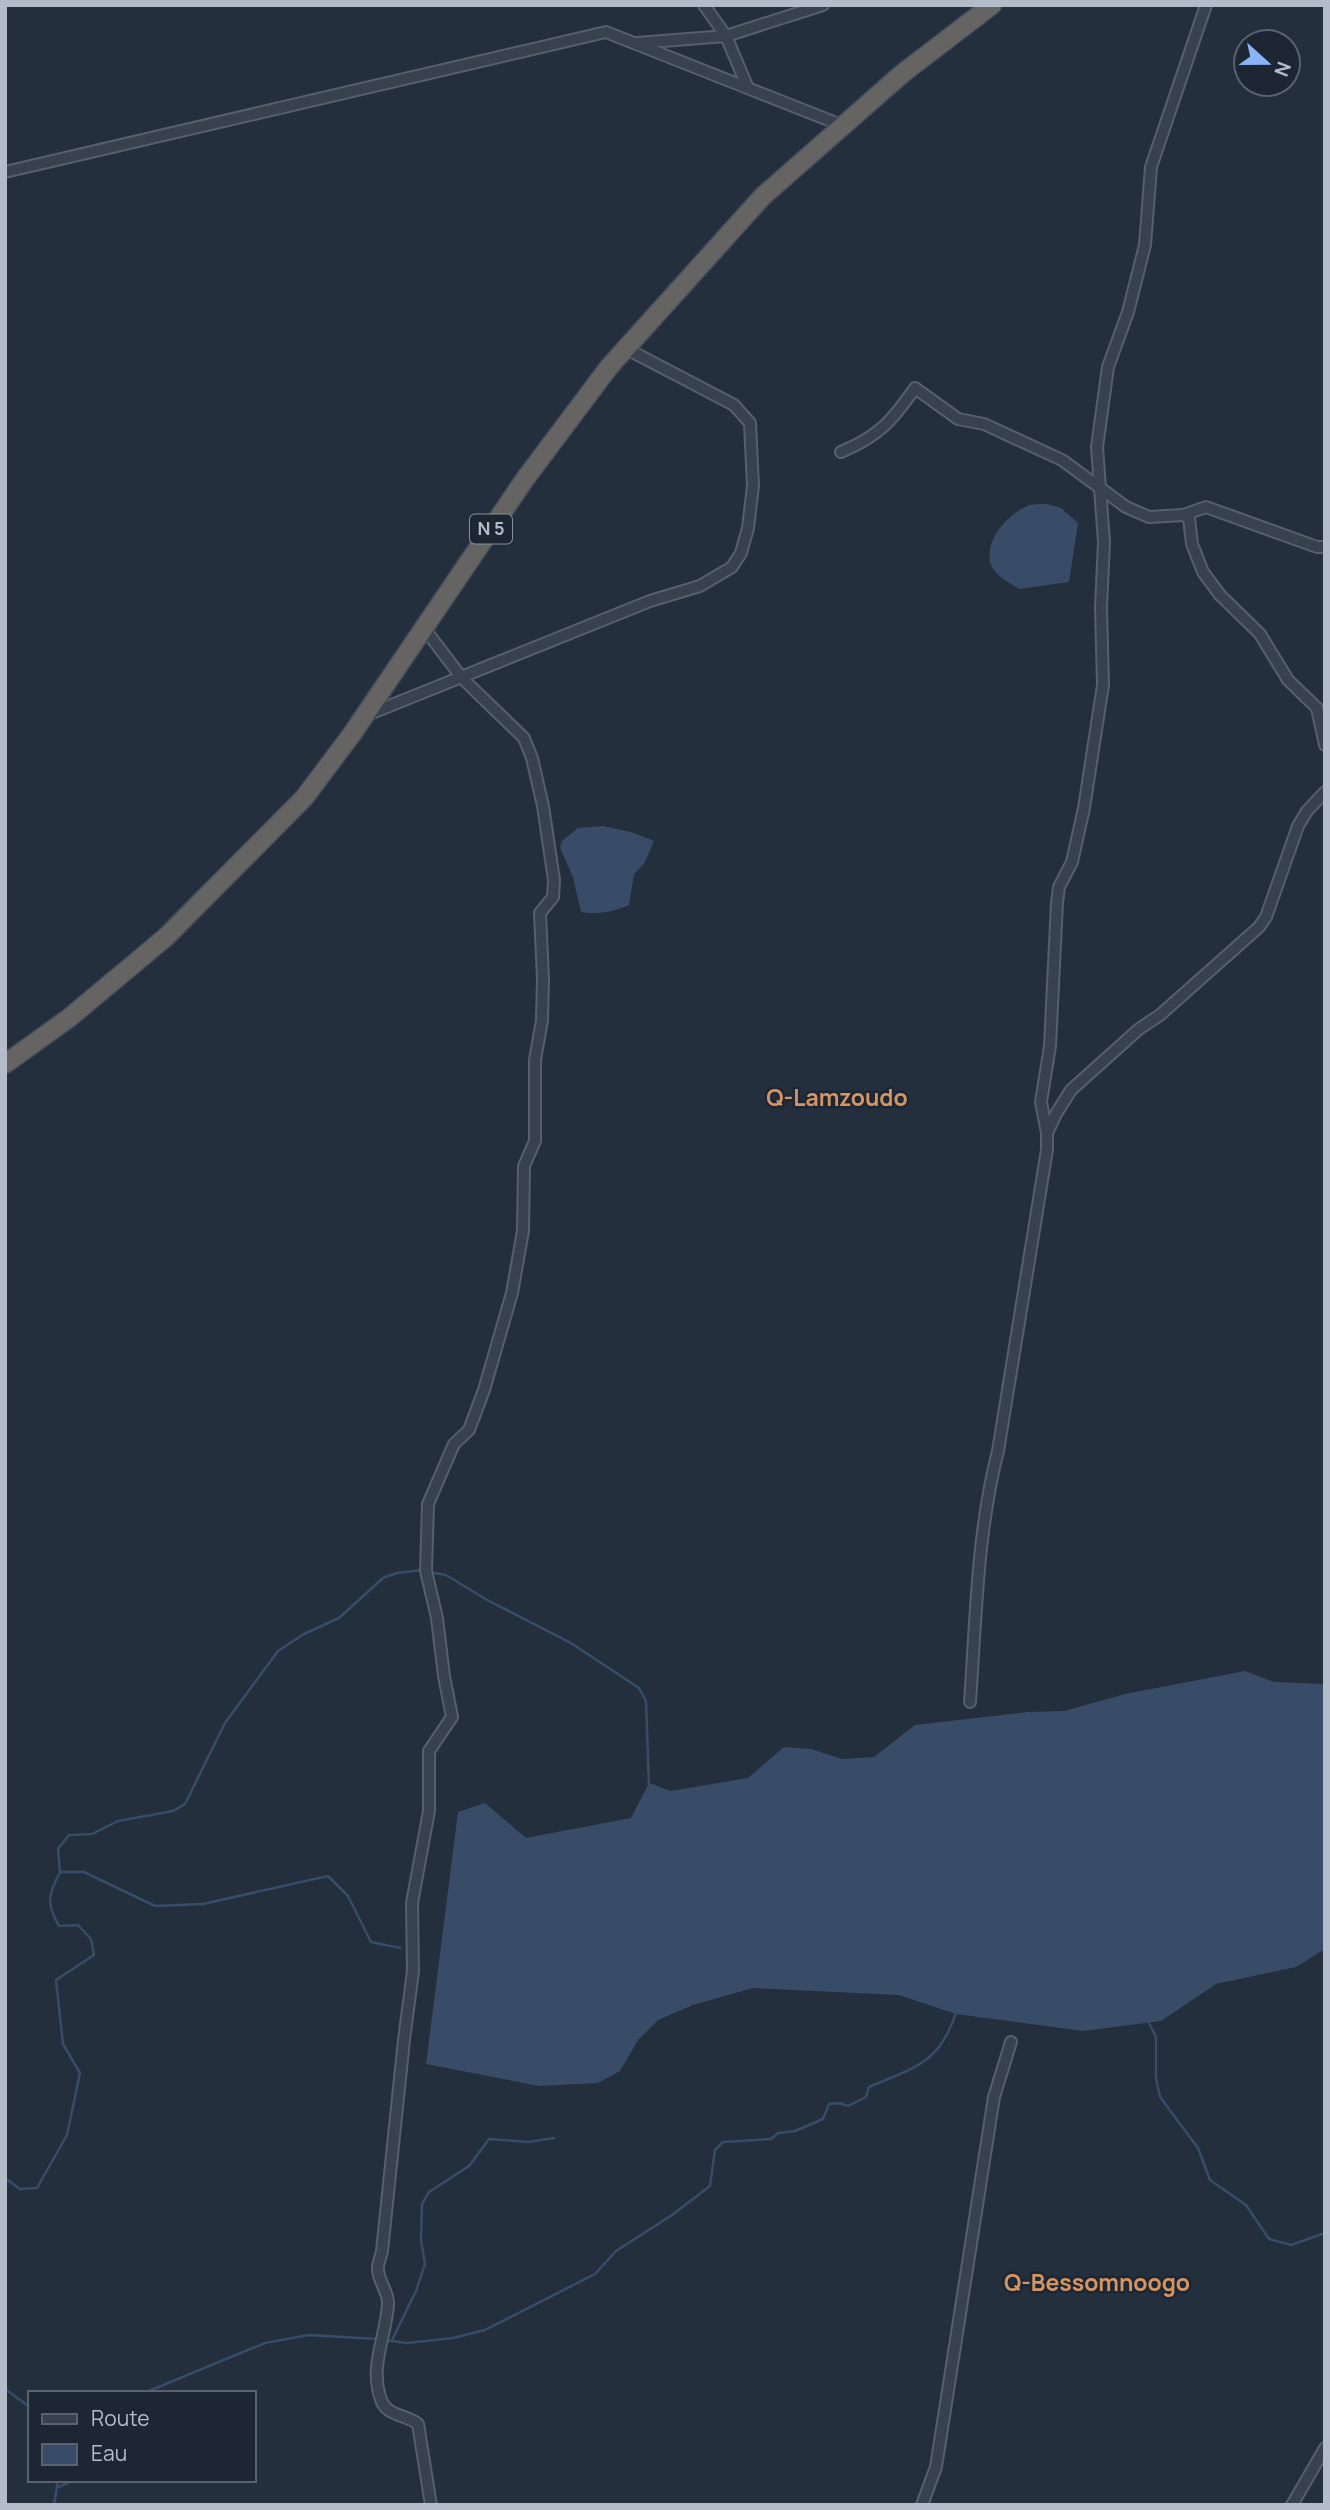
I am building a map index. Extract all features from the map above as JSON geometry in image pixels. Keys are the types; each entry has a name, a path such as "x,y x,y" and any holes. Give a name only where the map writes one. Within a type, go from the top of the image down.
{"highway":[{"name":"N 5","path":"5,1064 69,1018 176,928 304,798 364,716 525,479 608,367 763,196 903,73 992,5"}],"street":[{"path":"704,5 726,36 747,86"},
{"path":"634,43 726,36 823,5"},
{"path":"970,1702 980,1545 1046,1150 1047,1133 1041,1102 1050,1046 1059,887 1072,862 1084,808 1103,685 1101,607 1104,542 1097,447 1108,367 1128,312 1145,245 1151,167 1206,5"},
{"path":"5,172 606,32 841,125"},
{"path":"364,716 650,601 700,586 732,567 741,553 748,527 753,486 750,423 734,405 625,348"},
{"path":"841,452 863,443 891,422 915,388 958,419 984,424 1062,460 1126,507 1149,517 1184,515 1206,508 1317,547 1325,547"},
{"path":"1184,515 1189,518 1192,544 1203,572 1220,595 1260,634 1288,680 1317,708 1325,745"},
{"path":"424,628 462,678 524,738 532,758 543,806 554,880 553,897 540,913 543,979 542,1020 535,1060 536,1141 523,1166 523,1231 512,1293 470,1430 454,1444 428,1504 426,1571 437,1618 452,1717 429,1751 429,1811 412,1903 413,1971 382,2252 377,2269 389,2301 383,2340 375,2367 382,2404 396,2415 412,2419 418,2424 431,2505"},
{"path":"1047,1133 1071,1090 1259,927 1266,917 1298,826 1307,811 1325,792"},
{"path":"922,2505 936,2467 994,2097 1011,2042"},
{"path":"1292,2505 1325,2448"}],"water":[{"path":"1047,504 1061,508 1078,523 1069,582 1019,589 993,569 991,546 994,537 1014,514 1030,505"},
{"path":"603,826 631,832 654,841 645,862 634,874 629,905 605,912 581,912 573,877 560,848 562,841 578,828"},
{"path":"1245,1671 1274,1682 1325,1684 1325,1949 1296,1967 1216,1984 1161,2021 1083,2031 956,2014 899,1995 753,1988 693,2005 658,2020 638,2040 620,2071 598,2083 539,2086 426,2064 458,1812 485,1803 526,1838 631,1818 649,1783 671,1791 748,1778 784,1747 811,1749 842,1759 874,1757 915,1725 1028,1712 1064,1711 1125,1694"}],"waterway":[{"path":"60,1872 58,1849 69,1835 92,1834 118,1821 173,1811 185,1804 225,1723 278,1651 304,1634 339,1618 383,1578 397,1573 423,1570"},
{"path":"429,1572 446,1575 487,1600 571,1643 639,1688 646,1701 649,1785"},
{"path":"5,2178 20,2189 37,2188 67,2135 80,2073 63,2044 56,1980 94,1955 91,1939 78,1925 59,1926 55,1918 50,1899 60,1872 84,1872 155,1906 203,1904 328,1876 348,1896 371,1942 400,1948"},
{"path":"384,2340 407,2343 453,2338 485,2330 595,2274 616,2251 672,2215 710,2186 715,2150 723,2142 771,2139 778,2133 795,2131 823,2119 829,2104 848,2106 866,2097 869,2087 913,2068 934,2053 943,2042 957,2010"},
{"path":"1147,2019 1156,2037 1156,2078 1160,2097 1198,2148 1210,2180 1246,2205 1269,2239 1291,2245 1325,2233"},
{"path":"392,2340 416,2291 425,2264 421,2240 422,2204 429,2192 469,2166 489,2139 528,2142 554,2138"},
{"path":"149,2391 265,2343 309,2335 377,2339"},
{"path":"5,2389 28,2406"},
{"path":"54,2505 58,2482"},
{"path":"58,2487 70,2482"}],"district":[{"name":"Q-Lamzoudo","path":"837,1098"},
{"name":"Q-Bessomnoogo","path":"1097,2283"}]}
